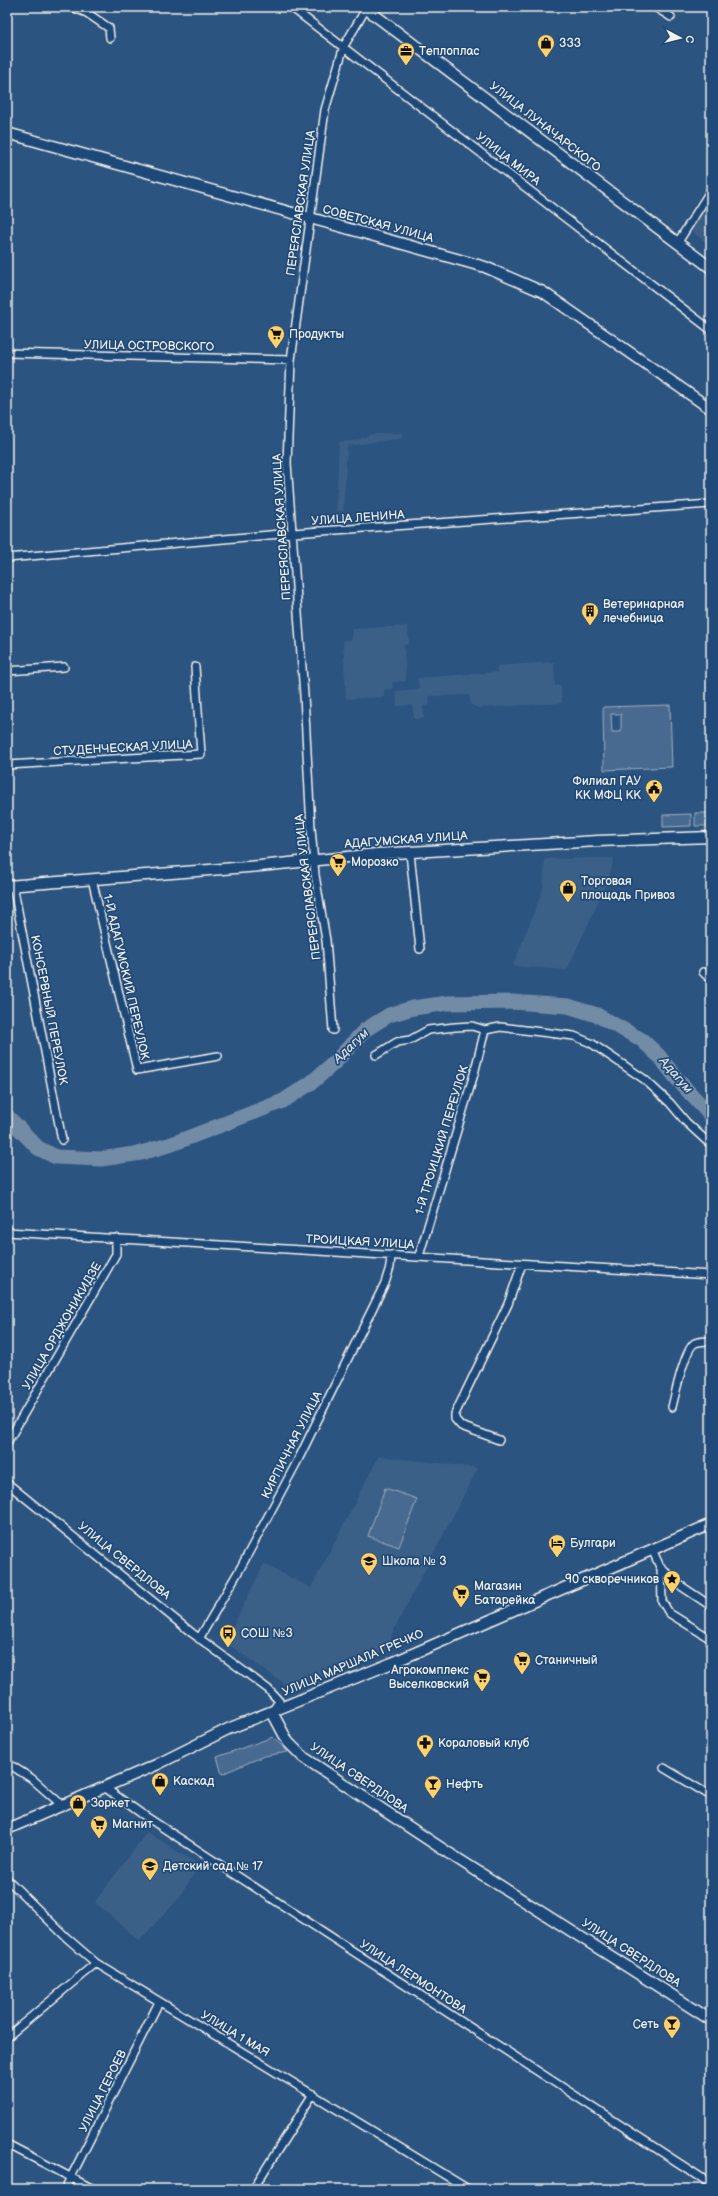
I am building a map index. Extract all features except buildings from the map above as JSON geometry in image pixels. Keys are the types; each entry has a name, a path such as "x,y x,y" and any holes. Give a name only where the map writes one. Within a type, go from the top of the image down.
{"main road":[{"name":"УЛИЦА ЛУНАЧАРСКОГО","path":"366,8 711,268"},
{"name":"СОВЕТСКАЯ УЛИЦА","path":"7,133 485,267 543,292 711,408"},
{"name":"АДАГУМСКАЯ УЛИЦА","path":"10,885 252,867 315,860 410,853 598,841 711,837"},
{"name":"УЛИЦА МАРШАЛА ГРЕЧКО","path":"7,1829 156,1765 228,1729 392,1663 711,1524"},
{"name":"УЛИЦА СВЕРДЛОВА","path":"272,1712 288,1742 303,1757 446,1852 711,2020"}],"street":[{"path":"72,7 87,13 109,28 110,38"},
{"name":"УЛИЦА МИРА","path":"291,7 344,46 711,330"},
{"path":"655,7 671,17"},
{"name":"ПЕРЕЯСЛАВСКАЯ УЛИЦА","path":"333,1030 326,940 311,828 293,533 287,463 291,360 309,218 325,110 344,46 366,8"},
{"path":"678,242 711,190"},
{"name":"УЛИЦА ОСТРОВСКОГО","path":"7,353 291,360"},
{"name":"УЛИЦА ЛЕНИНА","path":"7,558 293,533 711,504"},
{"path":"7,671 64,667"},
{"name":"СТУДЕНЧЕСКАЯ УЛИЦА","path":"7,766 201,754 195,667"},
{"path":"410,853 420,949"},
{"name":"1-Й АДАГУМСКИЙ ПЕРЕУЛОК","path":"92,879 137,1070 218,1056"},
{"name":"КОНСЕРВНЫЙ ПЕРЕУЛОК","path":"10,885 62,1140"},
{"path":"703,972 711,980"},
{"path":"376,1055 397,1042 410,1040 428,1030 472,1026 485,1030 500,1027 565,1034 583,1038 644,1079 670,1102 686,1122 711,1145"},
{"name":"1-Й ТРОИЦКИЙ ПЕРЕУЛОК","path":"419,1256 474,1074 485,1030"},
{"name":"ТРОИЦКАЯ УЛИЦА","path":"7,1232 711,1275"},
{"name":"УЛИЦА ОРДЖОНИКИДЗЕ","path":"7,1443 116,1254 116,1238"},
{"name":"КИРПИЧНАЯ УЛИЦА","path":"199,1640 241,1567 298,1460 385,1284 390,1267 391,1255"},
{"path":"499,1440 461,1426 455,1419 455,1414 508,1304 522,1264"},
{"path":"672,1407 684,1364 691,1347 696,1343 711,1341"},
{"name":"УЛИЦА СВЕРДЛОВА","path":"7,1483 199,1640 275,1695 279,1701 272,1712"},
{"path":"652,1549 661,1567 681,1586 711,1606"},
{"path":"661,1567 662,1601 669,1613 711,1639"},
{"path":"7,1763 31,1778 62,1805"},
{"path":"664,1768 711,1796"},
{"name":"УЛИЦА ЛЕРМОНТОВА","path":"104,1787 142,1814 711,2184"},
{"name":"УЛИЦА 1 МАЯ","path":"7,1879 66,1938 96,1963 468,2189"},
{"path":"7,2036 96,1963"},
{"name":"УЛИЦА ГЕРОЕВ","path":"65,2189 159,2002"},
{"path":"253,2189 313,2094"},
{"path":"7,2144 93,2189"}],"shaded area":[{"path":"711,197 711,246 690,230"},
{"path":"402,433 402,438 347,446 343,511 336,511 339,442 355,441 373,434"},
{"path":"408,626 409,644 404,645 406,681 392,682 393,689 384,690 384,697 346,699 343,640 352,640 352,629"},
{"path":"554,662 555,686 561,685 562,703 479,708 471,705 469,695 429,696 430,705 423,706 424,718 414,719 412,705 397,706 396,691 419,689 418,678 497,672 497,666"},
{"path":"670,705 672,767 604,770 603,707","holes":["611,714 621,714 621,732 612,732"]},
{"path":"695,813 709,813 710,826 695,826"},
{"path":"691,814 691,826 663,827 663,815"},
{"name":"Торговая площадь Привоз","path":"614,858 608,880 567,970 513,966 543,889 545,859"},
{"name":"Школа № 3","path":"379,1456 478,1468 391,1635 391,1647 293,1690 225,1642 264,1564 311,1588"},
{"path":"385,1488 417,1499 399,1547 368,1536"},
{"path":"273,1737 288,1752 264,1756 222,1774 217,1757"},
{"name":"Детский сад № 17","path":"147,1832 199,1865 180,1897 139,1941 95,1902"}],"waterway":[{"name":"Адагум","path":"7,1116 38,1148 56,1157 101,1159 141,1153 172,1144 283,1101 311,1083 334,1063 365,1030 389,1015 413,1008 448,1003 512,1002 568,1006 597,1015 642,1040 659,1056 677,1079 711,1116"}],"place":[{"name":"333","path":"546,58"},
{"name":"Теплоплас","path":"406,66"},
{"name":"Продукты","path":"276,349"},
{"name":"Ветеринарная лечебница","path":"590,626"},
{"name":"Филиал ГАУ КК МФЦ КК","path":"654,803"},
{"name":"Морозко","path":"338,877"},
{"name":"Торговая площадь Привоз","path":"568,903"},
{"name":"Булгари","path":"557,1558"},
{"name":"Школа № 3","path":"369,1576"},
{"name":"90 скворечников","path":"672,1594"},
{"name":"Магазин Батарейка","path":"461,1608"},
{"name":"СОШ №3","path":"228,1648"},
{"name":"Станичный","path":"522,1675"},
{"name":"Агрокомплекс Выселковский","path":"482,1692"},
{"name":"Кораловый клуб","path":"425,1758"},
{"name":"Каскад","path":"160,1796"},
{"name":"Нефть","path":"433,1799"},
{"name":"Зоркет","path":"78,1818"},
{"name":"Магнит","path":"99,1839"},
{"name":"Детский сад № 17","path":"150,1881"},
{"name":"Сеть","path":"672,2039"}]}
